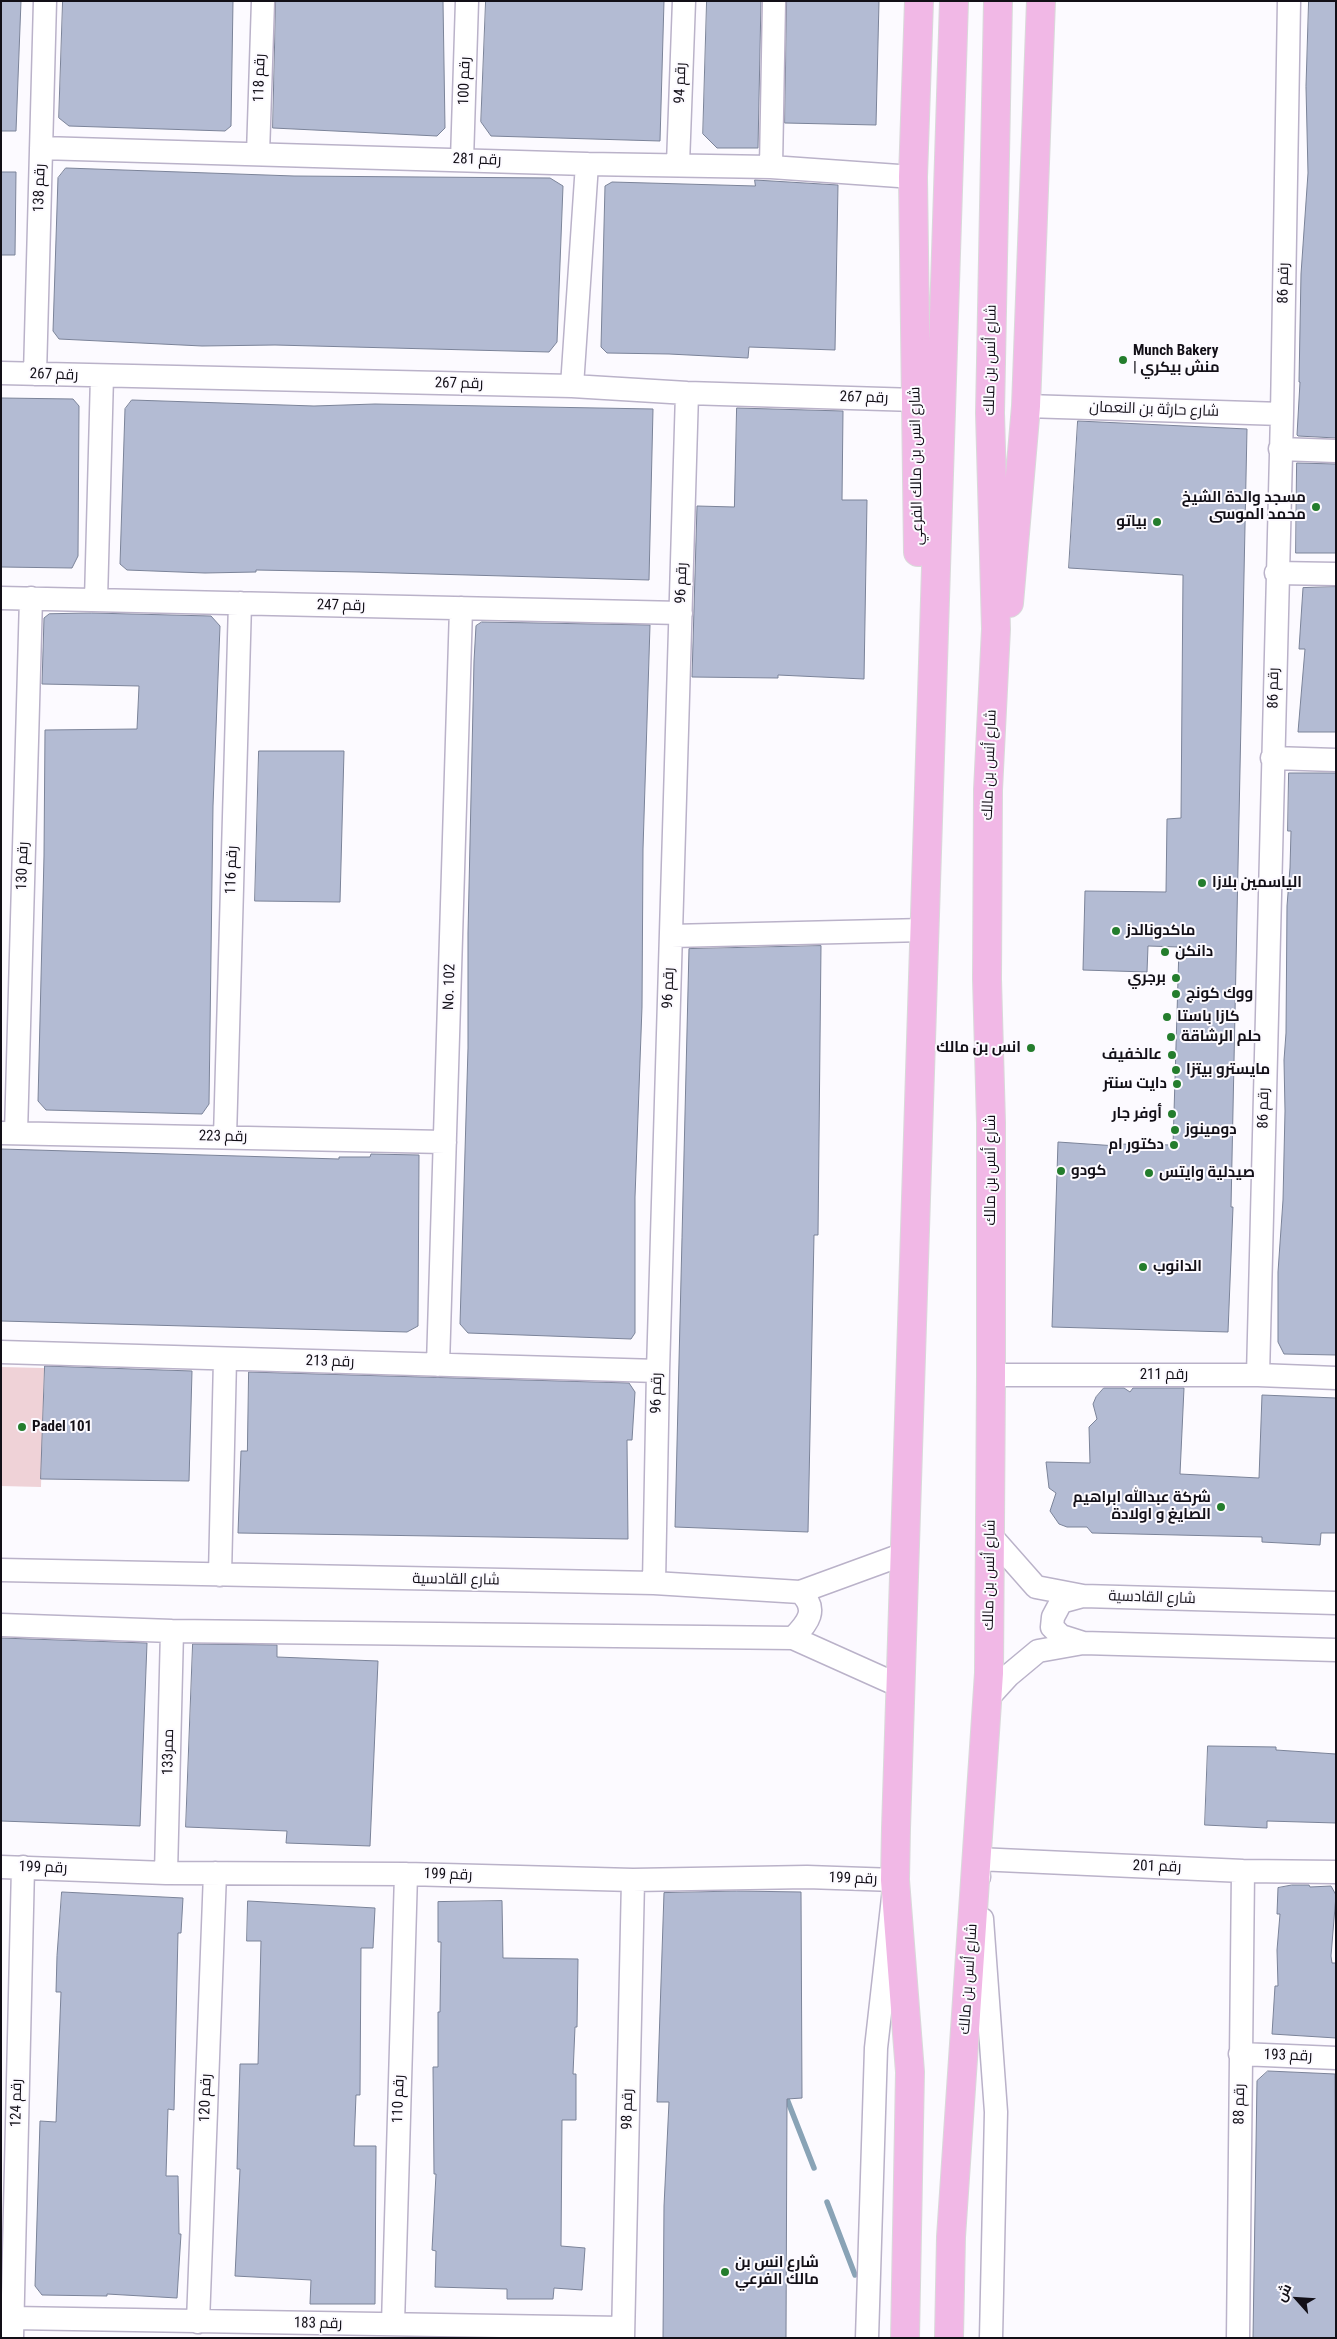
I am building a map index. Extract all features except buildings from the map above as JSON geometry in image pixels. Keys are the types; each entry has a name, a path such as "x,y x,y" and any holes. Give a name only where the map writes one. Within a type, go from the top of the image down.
{"main road":[{"name":"شارع انس بن مالك الفرعي","path":"919,1 913,177 924,930"},
{"path":"905,2338 910,2072 895,1880 954,1"},
{"name":"شارع أنس بن مالك","path":"949,2338 951,2236 988,1699 991,1536 991,1133 987,979 988,790 996,629 990,413 998,1"},
{"path":"996,629 1011,599 1026,406 1041,1"}],"street":[{"name":"رقم 138","path":"35,374 45,1"},
{"name":"رقم 118","path":"258,154 263,1"},
{"name":"رقم 100","path":"462,160 467,1"},
{"name":"رقم 94","path":"678,164 684,1"},
{"path":"771,167 774,1"},
{"name":"رقم 86","path":"1258,1375 1276,574 1282,414 1289,1"},
{"name":"رقم 281","path":"41,148 587,164 771,167 913,177"},
{"path":"572,386 587,164"},
{"name":"رقم 267","path":"1,373 572,386 688,393 916,400"},
{"path":"96,600 102,376"},
{"name":"رقم 96","path":"654,1583 658,1371 688,393"},
{"name":"شارع حارثة بن النعمان","path":"1026,406 1282,414"},
{"path":"1280,449 1336,451"},
{"path":"1276,574 1336,574"},
{"name":"رقم 247","path":"1,598 681,614"},
{"name":"رقم 130","path":"9,1133 30,598"},
{"name":"رقم 116","path":"225,1137 240,603"},
{"name":"No. 102","path":"438,1365 462,608"},
{"path":"1272,758 1336,760"},
{"path":"671,936 924,930"},
{"name":"رقم 223","path":"9,1133 445,1142"},
{"name":"رقم 213","path":"1,1352 658,1371"},
{"path":"220,1575 225,1359"},
{"name":"رقم 211","path":"991,1375 1258,1375 1336,1378"},
{"name":"شارع القادسية","path":"991,1536 1036,1587 1083,1596 1336,1603"},
{"name":"شارع القادسية","path":"1,1570 654,1583 800,1592 904,1554"},
{"path":"793,1638 806,1625 810,1612 809,1600 800,1592"},
{"path":"1083,1596 1061,1602 1053,1617 1052,1627 1060,1636 1083,1644"},
{"path":"1,1625 172,1631 793,1638 900,1686"},
{"name":"ممر133","path":"166,1873 172,1631"},
{"path":"988,1699 1008,1676 1038,1651 1083,1644 1336,1650"},
{"path":"978,1859 996,2112 990,2338"},
{"name":"رقم 201","path":"978,1859 1243,1871 1336,1872"},
{"name":"رقم 199","path":"12,1867 166,1873 406,1874 632,1880 807,1877 895,1880"},
{"name":"رقم 124","path":"12,1867 12,2328"},
{"name":"رقم 88","path":"1238,2338 1243,1871"},
{"name":"رقم 120","path":"198,2322 215,1873"},
{"name":"رقم 110","path":"393,2324 406,1874"},
{"name":"رقم 98","path":"623,2333 632,1880"},
{"path":"867,2338 876,2048 895,1880"},
{"name":"رقم 193","path":"1240,2054 1336,2058"},
{"name":"رقم 183","path":"12,2328 198,2322 393,2324 514,2332 623,2333"}],"shaded area":[{"name":"Padel 101","path":"1,1367 44,1368 41,1487 1,1486"}],"waterway":[{"path":"785,2094 814,2168"},
{"path":"827,2202 855,2275"}],"place":[{"name":"Munch Bakery | منش بيكري","path":"1123,360"},
{"name":"مسجد والدة الشيخ محمد الموسى","path":"1316,507"},
{"name":"بياتو","path":"1157,522"},
{"name":"الياسمين بلازا","path":"1202,883"},
{"name":"ماكدونالدز","path":"1116,931"},
{"name":"دانكن","path":"1165,952"},
{"name":"برجري","path":"1176,978"},
{"name":"ووك كونج","path":"1176,994"},
{"name":"كازا باستا","path":"1167,1017"},
{"name":"حلم الرشاقة","path":"1171,1037"},
{"name":"انس بن مالك","path":"1031,1048"},
{"name":"عالخفيف","path":"1172,1055"},
{"name":"مايسترو بيتزا","path":"1176,1070"},
{"name":"دايت سنتر","path":"1177,1084"},
{"name":"أوفر جار","path":"1172,1114"},
{"name":"دومينوز","path":"1175,1130"},
{"name":"دكتور ام","path":"1174,1145"},
{"name":"كودو","path":"1061,1171"},
{"name":"صيدلية وايتس","path":"1149,1173"},
{"name":"الدانوب","path":"1143,1267"},
{"name":"Padel 101","path":"22,1427"},
{"name":"شركة عبدالله ابراهيم الصايغ و اولادة","path":"1221,1507"},
{"name":"شارع انس بن مالك الفرعي","path":"725,2272"}]}
